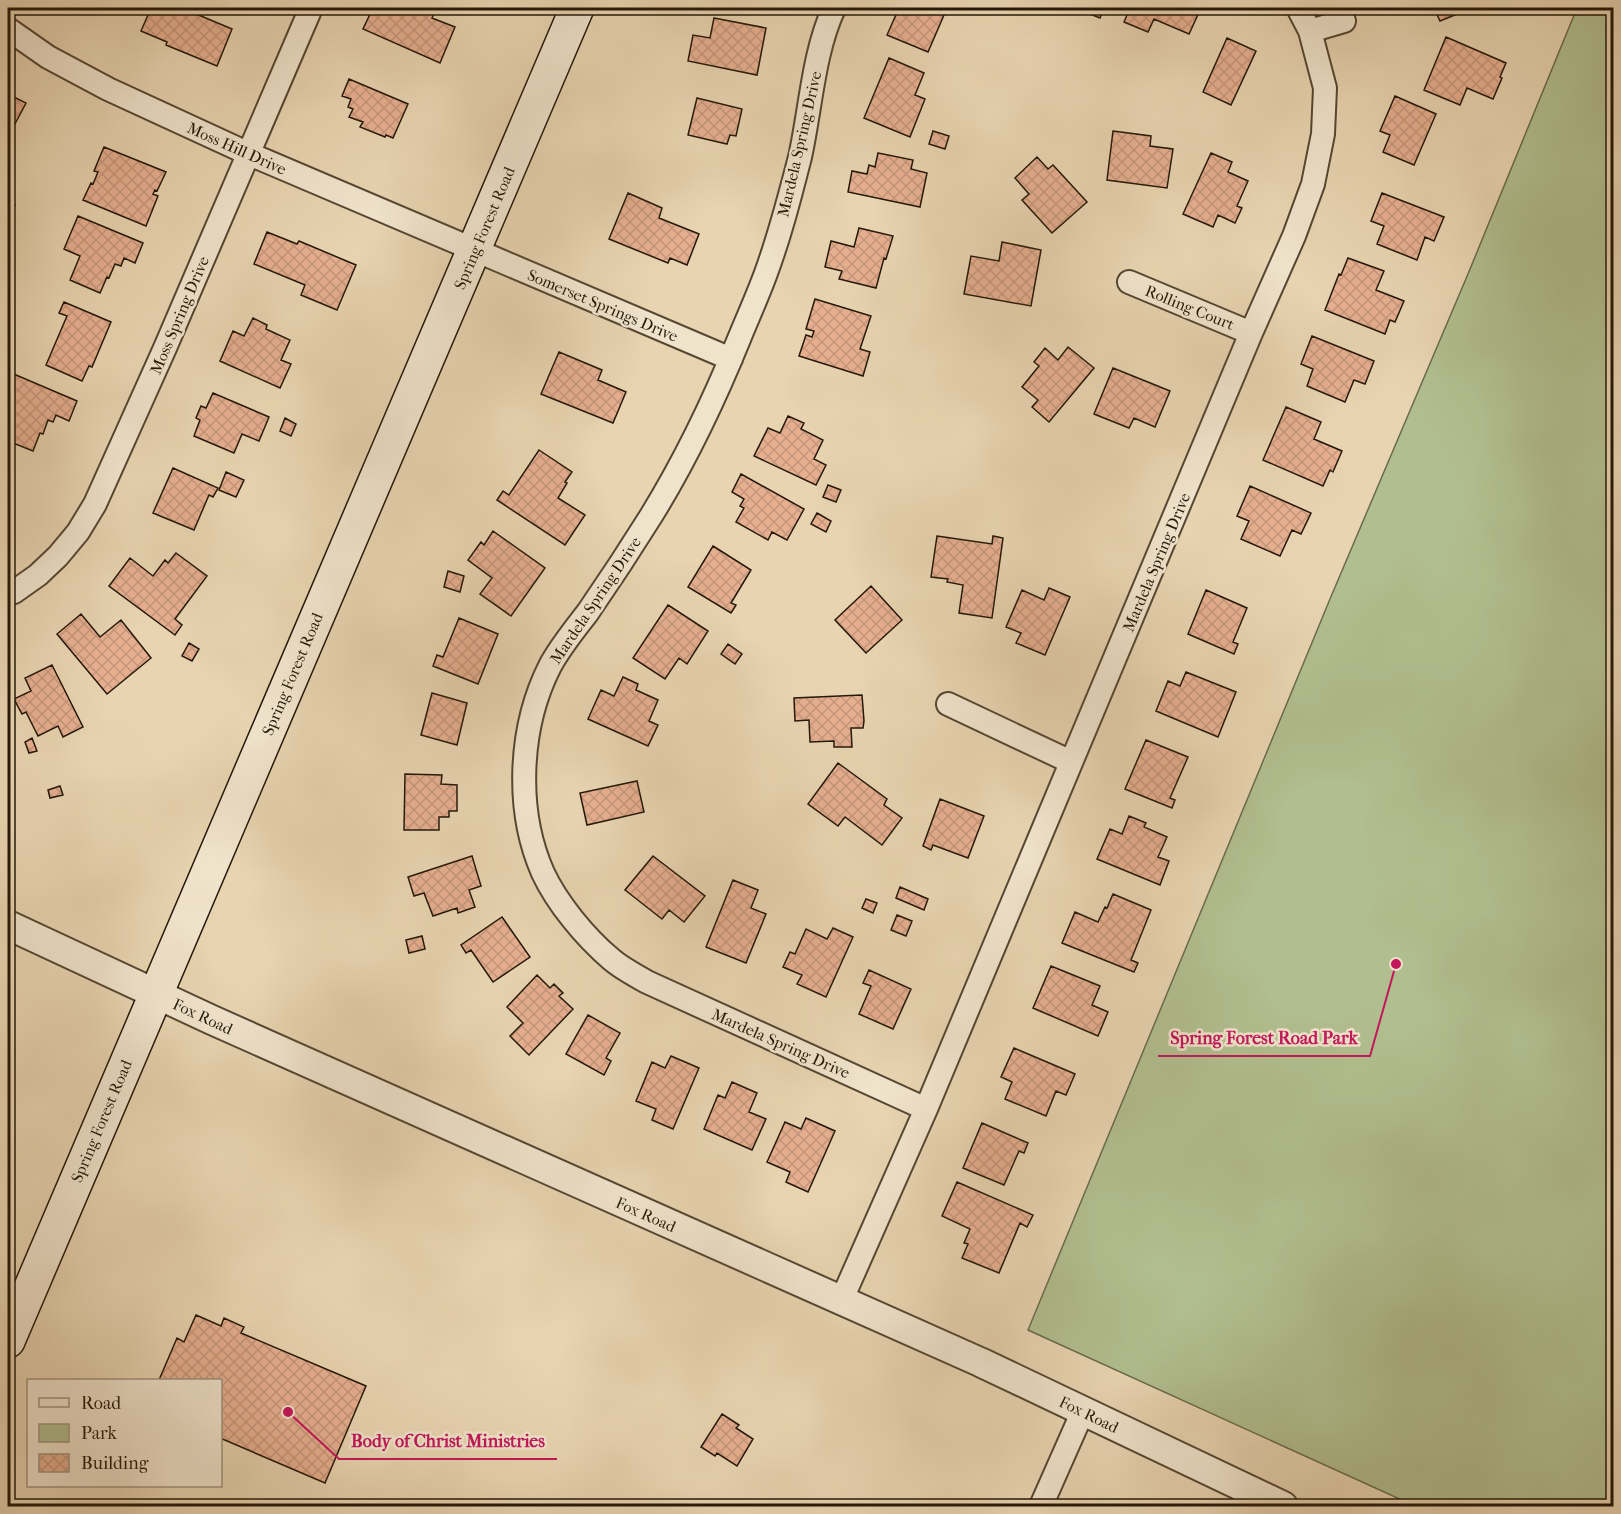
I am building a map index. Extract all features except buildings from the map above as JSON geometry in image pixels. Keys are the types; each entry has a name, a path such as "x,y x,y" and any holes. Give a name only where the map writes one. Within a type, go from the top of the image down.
{"main road":[{"name":"Spring Forest Road","path":"8,1341 577,8"}],"street":[{"name":"Moss Spring Drive","path":"8,594 38,575 58,556 78,532 95,504 165,348 311,8"},
{"name":"Mardela Spring Drive","path":"834,8 828,20 819,54 800,156 766,273 731,359 677,471 608,583 551,663 537,694 527,733 525,804 531,837 543,873 558,899 581,930 612,960 647,982 926,1108"},
{"name":"Mardela Spring Drive","path":"842,1299 926,1108 1251,333 1294,236 1313,184 1323,134 1325,88 1310,31 1298,8"},
{"path":"1310,31 1344,21"},
{"name":"Moss Hill Drive","path":"8,29 48,57 108,89 248,153 475,250"},
{"name":"Somerset Springs Drive","path":"475,250 731,359"},
{"name":"Rolling Court","path":"1129,282 1251,333"},
{"path":"948,704 1071,762"},
{"name":"Fox Road","path":"8,925 155,994 842,1299 1283,1506"},
{"path":"1041,1506 1083,1412"}],"green space":[{"path":"1577,8 1614,8 1613,1506 1415,1506 1028,1330"}],"place":[{"name":"Spring Forest Road Park","path":"1396,964"},
{"name":"Body of Christ Ministries","path":"288,1412"}]}
